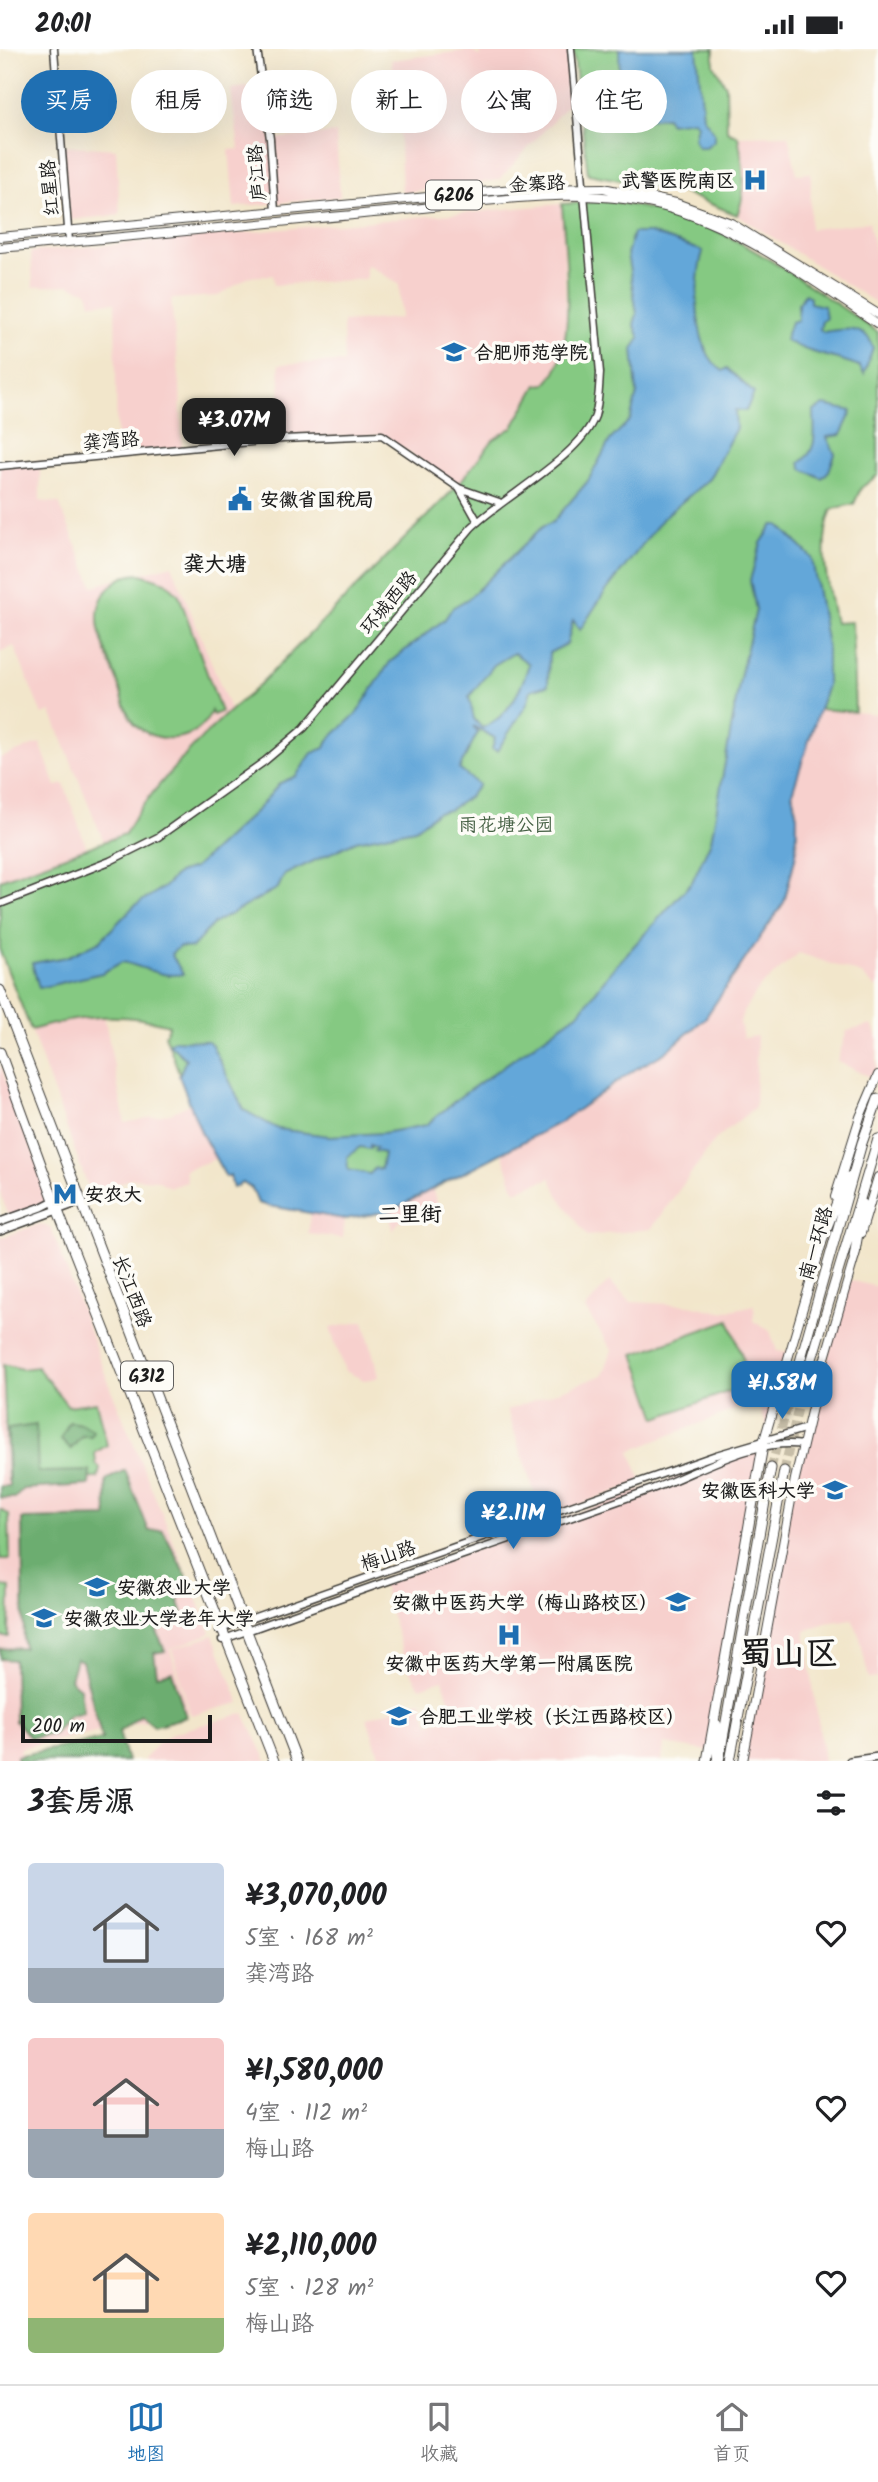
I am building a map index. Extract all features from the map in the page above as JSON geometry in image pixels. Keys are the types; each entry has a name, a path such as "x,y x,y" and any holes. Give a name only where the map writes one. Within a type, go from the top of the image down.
{"highway":[{"name":"长江西路","path":"0,989 79,1202 297,1761"},
{"name":"长江西路","path":"0,1052 54,1201 220,1630 274,1761"},
{"name":"南一环路","path":"790,1397 862,1143 877,1101"},
{"name":"南一环路","path":"800,1399 878,1139"},
{"path":"825,1232 862,1143"},
{"path":"854,1257 869,1167"},
{"path":"707,1761 763,1443"},
{"path":"718,1761 772,1468"},
{"path":"730,1761 783,1471"}],"main road":[{"name":"金寨路","path":"0,237 513,189 658,198 731,223 878,314"},
{"name":"金寨路","path":"0,248 583,192 639,201 702,219 785,263 878,324"},
{"path":"763,1443 860,1117 878,1075"},
{"path":"743,1761 803,1445 878,1177"},
{"path":"0,1221 54,1201 75,1190"},
{"path":"0,1231 79,1202"},
{"path":"718,1761 716,1738 723,1676"},
{"path":"850,1761 878,1757"}],"street":[{"name":"红星路","path":"54,49 69,241"},
{"name":"庐江路","path":"257,49 270,139 275,211"},
{"name":"环城西路","path":"0,904 110,861 158,837 265,761 304,728 478,521 499,502 569,451 594,417 600,373 571,49"},
{"name":"龚湾路","path":"0,466 283,439 383,435 459,488"},
{"path":"459,488 499,502"},
{"path":"459,488 478,521"},
{"name":"梅山路","path":"224,1639 245,1627 653,1489 763,1443 807,1428"},
{"name":"梅山路","path":"763,1443 803,1445"},
{"name":"梅山路","path":"220,1630 245,1627"}],"shaded area":[{"path":"479,49 569,49 571,101 557,116 557,70 461,70 461,133 542,133 499,180 402,193 399,133 447,133 447,70 392,70 391,60 471,50 480,57"},
{"path":"241,88 241,133 270,133 271,139 336,133 340,197 234,207 229,150 239,149 231,89"},
{"path":"788,135 797,174 811,173 810,229 869,222 878,268 878,304 737,215 743,202 742,159 738,136"},
{"path":"61,145 116,149 120,215 70,220"},
{"path":"562,204 567,342 555,376 546,384 537,385 513,427 492,440 457,486 383,435 283,439 279,364 344,362 343,322 401,318 399,284 366,264 366,279 274,285 273,275 249,277 218,296 171,299 180,385 182,449 117,455 115,302 91,303 88,292 69,285 33,287 31,252"},
{"path":"40,462 40,501 59,503 93,586 172,565 230,709 136,813 125,834 104,842 51,712 42,715 14,646 0,652 0,466"},
{"path":"818,709 878,714 878,990 861,974 799,953 760,987 743,1012 740,1022 743,1038 757,1036 755,1107 715,1140 651,1229 587,1236 558,1195 551,1178 515,1191 502,1152 559,1123 634,1070 666,1052 796,854 797,816 792,793"},
{"path":"40,743 56,786 64,784 87,849 0,880 0,758"},
{"path":"93,1015 104,1015 125,1123 171,1113 190,1104 202,1134 218,1158 185,1170 187,1182 170,1187 157,1180 132,1178 91,1195 31,1030"},
{"path":"872,1025 878,1038 876,1080 837,1061 847,1031"},
{"path":"0,1064 52,1203 9,1219 0,1191"},
{"path":"433,1189 439,1212 400,1221 392,1231 390,1211"},
{"path":"311,1213 345,1219 343,1238 308,1234"},
{"name":"安徽农业大学","path":"40,1224 51,1228 109,1384 211,1633 170,1649 189,1712 20,1748 21,1761 0,1761 0,1238"},
{"name":"安徽医科大学","path":"848,1280 878,1287 878,1678 869,1679 859,1634 852,1619 825,1623 805,1631 824,1761 743,1761 790,1502"},
{"path":"609,1281 631,1302 690,1305 721,1312 755,1305 753,1321 770,1331 777,1351 790,1352 768,1428 757,1401 630,1451 642,1482 543,1518 507,1410 603,1375 612,1350 585,1309"},
{"path":"364,1321 379,1376 364,1380 345,1371 330,1328"},
{"path":"763,1446 709,1751 664,1744 662,1761 381,1761 367,1718 421,1700 429,1724 454,1715 443,1680 420,1687 406,1665 382,1583"},
{"path":"213,1635 240,1703 191,1715 172,1649"},
{"path":"244,1713 267,1761 143,1761 157,1743 173,1733"}],"green space":[{"path":"573,49 714,49 714,65 726,86 727,131 738,136 742,156 743,196 737,215 681,192 588,174 583,133 667,133 667,70 576,70"},
{"name":"雨花塘公园","path":"610,201 673,214 700,223 779,265 878,332 878,475 861,488 854,504 832,509 825,537 825,566 835,623 852,622 855,712 818,709 792,793 797,816 796,854 784,902 705,1018 666,1052 634,1070 559,1123 390,1211 345,1219 258,1203 252,1188 242,1183 233,1188 230,1175 226,1177 202,1134 165,1035 169,1025 134,1018 100,1017 66,1021 31,1030 0,951 0,880 125,834 164,779 201,739 251,693 457,486 493,440 513,427 537,385 546,384 557,369 563,348 568,299 562,204"},
{"path":"141,574 166,582 179,595 221,712 213,715 211,711 198,729 177,738 154,736 132,720 100,631 99,607 103,596 118,580"},
{"path":"729,1320 752,1383 657,1418 634,1354"},
{"path":"3,1364 22,1369 37,1367 68,1406 96,1402 107,1445 95,1453 96,1464 100,1468 98,1478 8,1481"},
{"path":"69,1422 82,1424 93,1430 91,1436 82,1436 71,1449 61,1439"},
{"path":"36,1425 38,1472 90,1471 89,1485 23,1489 15,1498 0,1498 0,1486 9,1486 8,1429"},
{"path":"125,1470 149,1531 163,1530 189,1581 174,1587 184,1617 156,1629 165,1651 154,1653 157,1675 172,1672 186,1717 154,1726 141,1715 119,1732 127,1761 17,1761 17,1756 102,1739 82,1661 76,1658 70,1680 80,1688 83,1712 68,1716 54,1734 30,1738 15,1721 14,1660 0,1659 0,1649 24,1648 22,1519 107,1517 106,1480"},
{"path":"0,1509 9,1515 10,1559 0,1559"},
{"path":"0,1586 10,1587 9,1637 0,1637"}],"water":[{"path":"619,49 697,49 703,117 714,132 714,141 706,147 698,147 694,138 697,125 694,120 670,123 667,118 667,70 620,70"},
{"path":"633,233 650,233 703,251 697,298 701,333 706,348 723,371 727,368 754,393 746,411 735,410 736,428 709,479 664,517 603,595 580,630 573,620 567,644 549,653 548,685 531,690 527,704 497,751 492,749 495,738 473,726 478,732 459,769 479,785 469,797 449,810 438,812 415,829 356,841 284,875 278,888 213,924 192,948 179,947 171,954 183,974 160,973 122,962 102,973 39,988 32,963 67,957 100,941 134,906 164,887 178,873 194,868 258,809 280,783 296,776 312,753 325,748 328,740 356,714 390,662 445,619 452,608 469,598 542,527 553,522 588,481 610,440 630,420 637,394 633,349 640,338 634,324 637,314 627,254","holes":["514,653 529,664 513,702 500,717 482,728 474,719 469,697 494,665"]},
{"path":"805,294 810,297 810,303 824,306 826,319 822,321 820,329 823,332 853,330 869,338 873,348 864,374 859,366 803,349 785,340 791,322 798,320 798,304"},
{"path":"824,405 852,411 841,435 827,437 835,454 829,471 822,478 802,469 800,463 813,446 814,411"},
{"path":"773,525 779,525 812,558 827,646 827,685 792,793 797,816 796,854 784,902 705,1018 666,1052 634,1070 559,1123 390,1211 345,1219 258,1203 252,1188 242,1183 233,1188 230,1175 226,1177 202,1134 179,1076 186,1059 169,1044 174,1040 208,1041 244,1110 278,1129 329,1136 383,1133 426,1125 461,1096 580,1012 611,971 692,882 711,841 741,673 756,610 750,580 761,543","holes":["370,1145 376,1148 374,1151 384,1153 381,1169 375,1168 370,1174 348,1170 347,1157 360,1147 370,1149"]}],"tunnel":[{"path":"771,1468 790,1397"},
{"path":"784,1471 800,1399"}],"place":[{"name":"武警医院南区","path":"755,180"},
{"name":"合肥师范学院","path":"454,352"},
{"name":"安徽省国税局","path":"240,499"},
{"name":"安农大","path":"65,1194"},
{"name":"安徽医科大学","path":"835,1490"},
{"name":"安徽农业大学","path":"97,1587"},
{"name":"安徽中医药大学（梅山路校区）","path":"678,1602"},
{"name":"安徽农业大学老年大学","path":"44,1618"},
{"name":"安徽中医药大学第一附属医院","path":"509,1635"},
{"name":"合肥工业学校（长江西路校区）","path":"399,1716"}],"district":[{"name":"龚大塘","path":"215,564"},
{"name":"二里街","path":"410,1214"},
{"name":"蜀山区","path":"789,1652"}]}
